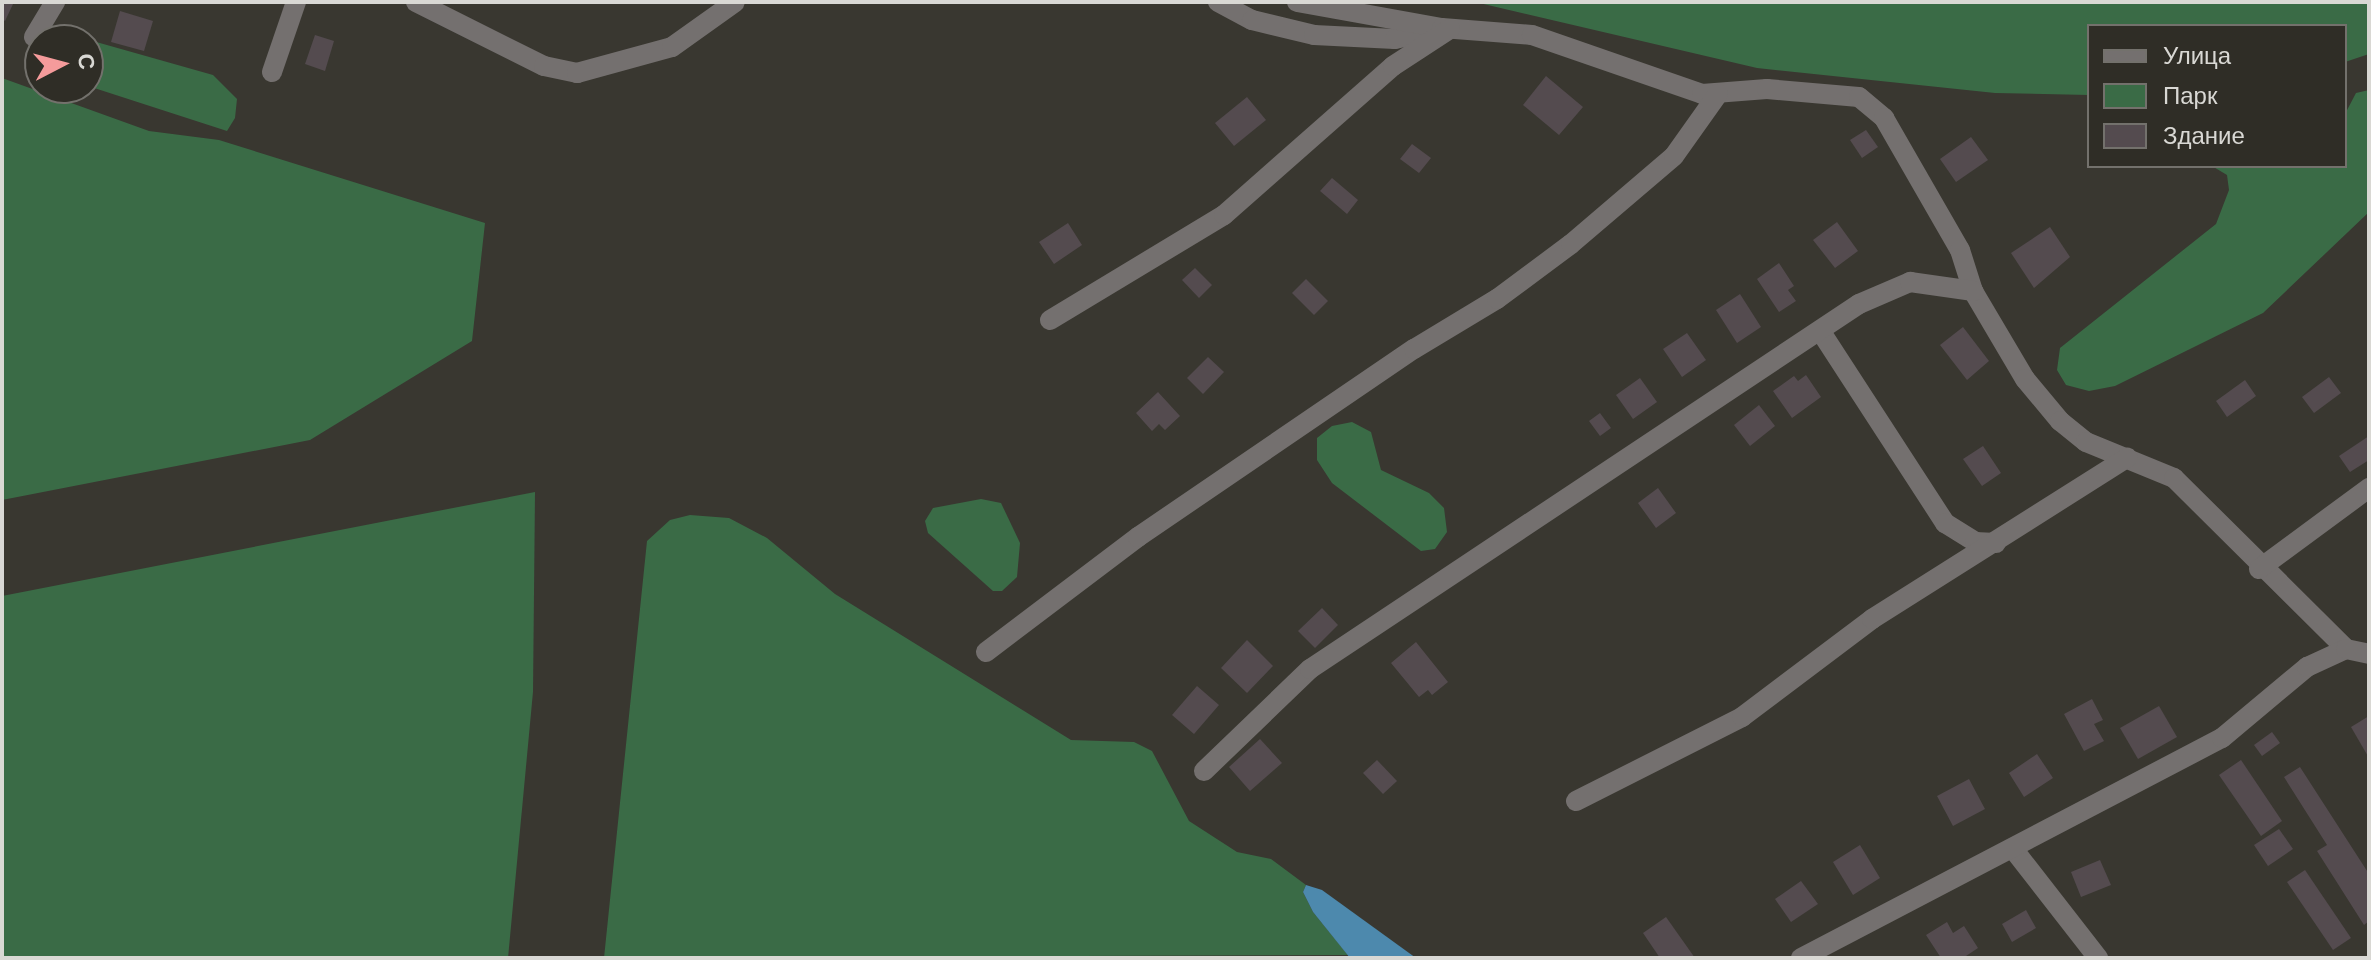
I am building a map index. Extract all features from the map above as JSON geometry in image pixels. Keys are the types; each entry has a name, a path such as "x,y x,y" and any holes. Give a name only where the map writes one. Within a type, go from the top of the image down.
{"street":[{"path":"42,24 55,2"},
{"path":"272,72 296,2"},
{"path":"416,2 544,66 577,73 672,47 735,2"},
{"path":"1218,2 1252,20 1314,35 1395,39 1446,28"},
{"path":"1297,2 1446,28 1532,35 1681,88 1718,94 1767,89 1859,97 1884,118 1960,250 1973,291 2025,379 2060,421 2086,442 2174,478 2259,569 2346,649 2369,654"},
{"path":"1050,320 1224,215 1382,75 1446,28"},
{"path":"986,652 1138,537 1414,349 1497,299 1571,244 1674,156 1718,94"},
{"path":"1204,771 1310,669 1821,332 1895,286 1927,283 1973,291"},
{"path":"1821,332 1945,523 1975,542 1996,543"},
{"path":"1576,801 1742,717 1872,619 2127,458"},
{"path":"2259,569 2369,488"},
{"path":"1801,958 2014,850 2222,738 2307,667 2346,649"},
{"path":"2014,850 2098,958"}],"green space":[{"path":"1475,2 2369,2 2369,54 2347,61 2347,24 2087,24 2087,95 1995,93 1757,68"},
{"path":"104,44 213,75 237,99 235,118 227,131 104,91"},
{"path":"2,78 24,86 24,104 74,104 149,131 219,140 485,223 472,341 310,440 2,500"},
{"path":"2369,90 2369,212 2263,313 2115,386 2089,391 2066,385 2057,370 2060,348 2216,224 2229,190 2227,175 2215,168 2347,168 2347,110 2356,93"},
{"path":"1352,422 1371,432 1381,470 1429,493 1444,508 1447,532 1435,549 1421,551 1332,483 1317,460 1317,438 1332,426"},
{"path":"535,492 533,692 508,958 2,958 2,596"},
{"path":"981,499 1001,503 1020,543 1017,577 1002,591 993,591 928,533 925,521 933,508"},
{"path":"690,515 729,518 767,538 835,594 1071,740 1134,742 1152,751 1189,821 1237,852 1271,859 1306,885 1303,892 1313,912 1348,955 604,958 647,541 670,520"}],"water":[{"path":"1306,885 1322,890 1416,958 1350,958 1313,912 1303,892"}],"building":[{"path":"2,2 14,2 5,21 2,19"},
{"path":"120,11 153,21 144,51 111,42"},
{"path":"315,35 334,41 325,71 305,64"},
{"path":"1546,76 1583,107 1559,135 1523,105"},
{"path":"1247,97 1266,120 1234,146 1215,123"},
{"path":"1866,130 1878,147 1862,158 1850,140"},
{"path":"1971,137 1988,160 1956,182 1940,159"},
{"path":"1412,144 1431,158 1419,173 1400,159"},
{"path":"1332,178 1358,200 1347,214 1320,191"},
{"path":"1837,222 1858,251 1835,268 1813,240"},
{"path":"1068,223 1082,245 1054,264 1039,242"},
{"path":"2050,227 2070,257 2034,288 2011,253"},
{"path":"1779,263 1794,286 1788,290 1796,301 1779,312 1757,279"},
{"path":"1195,268 1212,285 1199,298 1182,280"},
{"path":"1306,279 1328,301 1314,315 1292,293"},
{"path":"1740,294 1761,327 1737,343 1716,310"},
{"path":"1963,327 1989,361 1967,380 1940,345"},
{"path":"1687,333 1706,360 1682,377 1663,349"},
{"path":"1208,357 1224,372 1203,394 1187,378"},
{"path":"1806,375 1821,397 1792,418 1773,391 1794,376 1798,381"},
{"path":"2329,377 2341,393 2314,413 2302,397"},
{"path":"1640,378 1657,402 1633,419 1616,395"},
{"path":"2245,380 2256,396 2227,417 2216,401"},
{"path":"1158,392 1180,416 1165,430 1159,424 1152,431 1136,413"},
{"path":"1759,405 1775,426 1750,446 1734,425"},
{"path":"1600,413 1611,428 1600,436 1589,421"},
{"path":"2369,436 2369,460 2350,472 2339,456"},
{"path":"1983,446 2001,473 1982,486 1963,459"},
{"path":"1658,488 1676,513 1656,528 1638,503"},
{"path":"1322,608 1338,625 1315,648 1298,631"},
{"path":"1247,640 1273,666 1247,693 1221,668"},
{"path":"1416,642 1448,682 1432,695 1428,690 1419,697 1391,663"},
{"path":"1197,686 1219,705 1194,734 1172,715"},
{"path":"2092,699 2103,720 2094,724 2104,741 2084,751 2064,714"},
{"path":"2159,706 2177,737 2138,759 2120,728"},
{"path":"2369,716 2369,758 2351,727"},
{"path":"2272,732 2280,743 2262,756 2254,745"},
{"path":"1260,739 1282,763 1250,791 1229,767"},
{"path":"2037,754 2053,778 2024,797 2009,773"},
{"path":"1377,760 1397,781 1383,794 1363,773"},
{"path":"2241,760 2282,821 2261,836 2219,775"},
{"path":"2300,767 2369,874 2369,921 2364,925 2317,851 2327,845 2284,777"},
{"path":"1969,779 1985,809 1953,826 1937,796"},
{"path":"2279,829 2293,849 2268,866 2254,845"},
{"path":"1860,845 1880,878 1853,895 1833,862"},
{"path":"2100,860 2111,885 2081,897 2071,872"},
{"path":"2305,870 2351,938 2333,950 2287,882"},
{"path":"1801,881 1818,904 1791,922 1775,899"},
{"path":"2026,910 2036,928 2012,942 2002,924"},
{"path":"1666,917 1695,958 1660,958 1643,933"},
{"path":"1947,922 1953,933 1964,926 1978,948 1963,958 1941,958 1926,935"}]}
